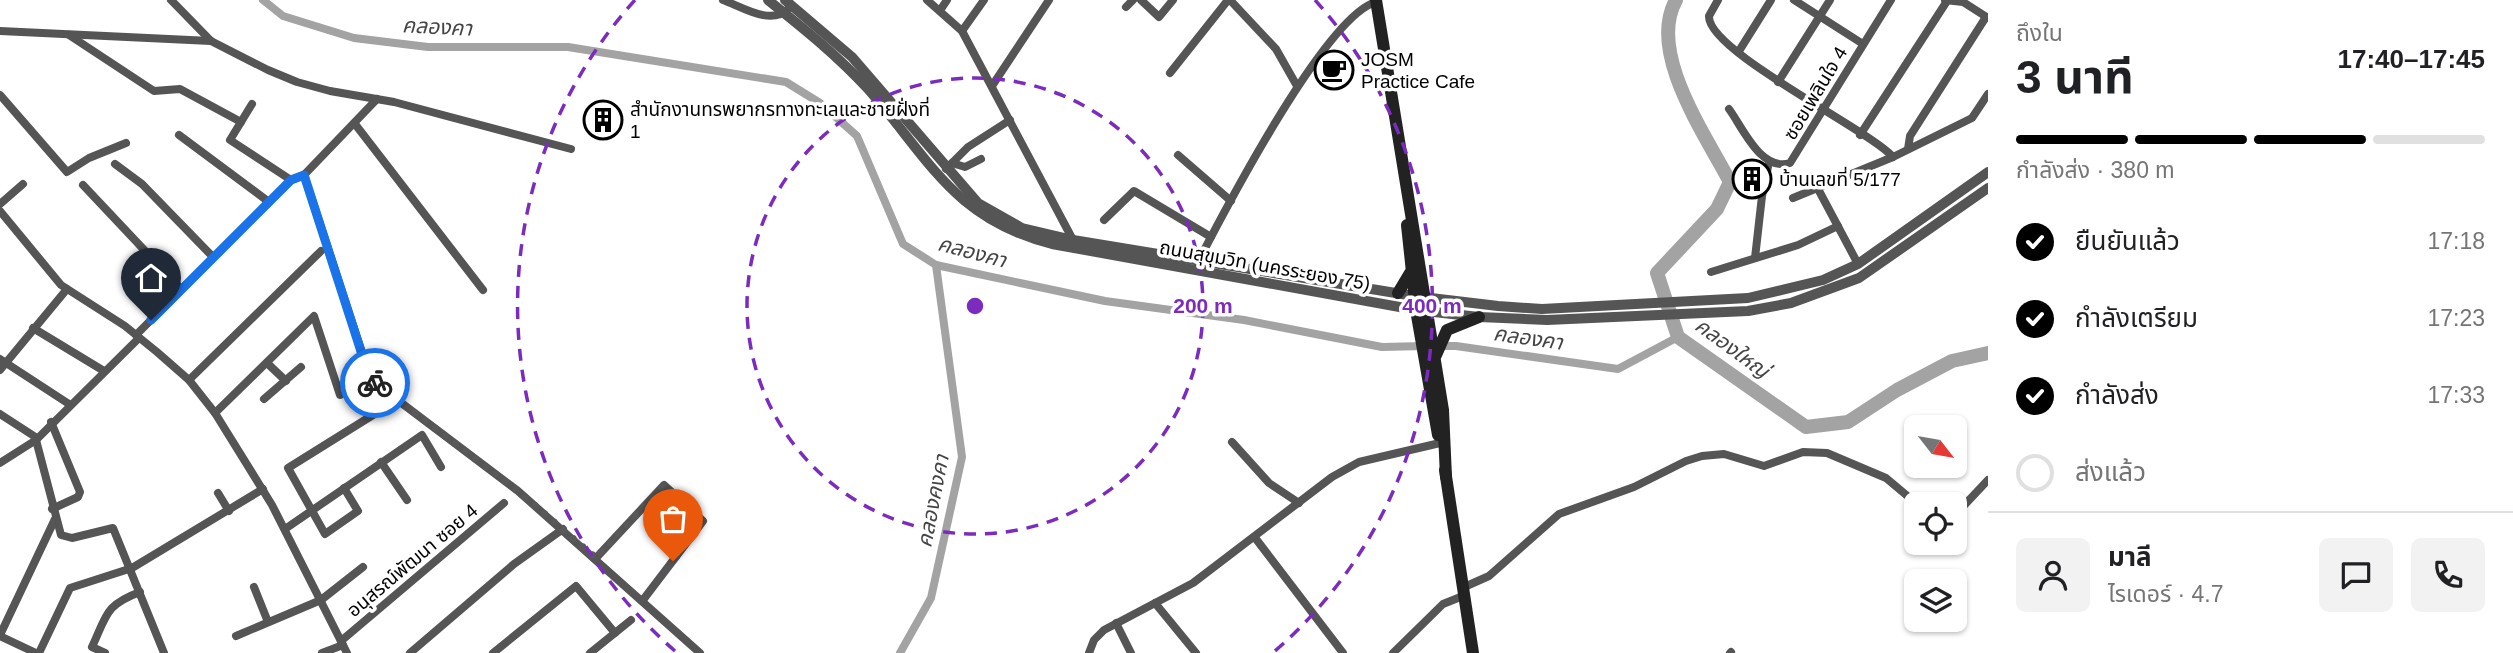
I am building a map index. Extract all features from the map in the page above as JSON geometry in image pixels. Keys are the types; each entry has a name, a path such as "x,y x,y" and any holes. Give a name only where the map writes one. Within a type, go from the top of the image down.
{"main road":[{"path":"1376,1 1473,653"},
{"path":"1406,195 1410,269 1420,297"},
{"path":"1398,293 1410,269"},
{"path":"1446,477 1443,410 1432,375 1435,357 1444,335 1451,327 1479,317"},
{"path":"1425,328 1435,357"}],"street":[{"path":"171,0 211,41 297,82 377,99 571,149"},
{"path":"723,0 769,17 792,6"},
{"name":"ถนนสุขุมวิท (นครระยอง 75)","path":"768,0 792,6 852,57 949,166 978,203 1022,228 1073,240 1420,297 1542,309 1633,311 1748,311 1791,303 1859,278 1983,191"},
{"path":"927,0 941,9 962,30 1073,240"},
{"path":"941,9 947,0"},
{"path":"962,30 984,0"},
{"path":"992,86 1049,0"},
{"path":"1142,0 1159,17 1172,0"},
{"path":"1170,73 1229,0 1276,49 1297,86"},
{"path":"1718,0 1708,20 1738,51 1777,82 1893,157"},
{"path":"1738,51 1771,0"},
{"path":"1794,0 1863,44"},
{"path":"1777,82 1830,0"},
{"name":"ซอยเพลินใจ 4","path":"1730,109 1769,162 1786,165 1793,160 1891,0"},
{"path":"1860,135 1946,0 1963,2 1987,18 1910,136 1909,149"},
{"path":"1199,260 1297,86 1352,16 1376,1"},
{"name":"ถนนสุขุมวิท (นครระยอง 75)","path":"792,6 845,64 951,190 972,209 996,225 1019,236 1052,244 1422,311 1547,320 1748,298 1823,280 1858,264 1988,172"},
{"path":"0,31 211,41"},
{"path":"66,34 154,91 180,89 241,122"},
{"path":"1793,198 1893,157 1972,118 1988,94"},
{"path":"0,95 67,172 89,158 126,143"},
{"path":"2,463 37,439 212,257 291,180 304,175 350,124 355,124 377,99"},
{"path":"252,104 230,140 291,180"},
{"path":"949,166 968,147 1010,120"},
{"path":"355,124 483,290"},
{"path":"179,135 269,202"},
{"path":"1178,155 1231,201"},
{"path":"949,166 965,167 981,159"},
{"path":"1755,258 1762,195 1769,162"},
{"path":"115,164 142,184 212,257"},
{"path":"304,175 368,373 375,384 518,491 700,653"},
{"path":"0,204 23,184"},
{"path":"1971,184 1983,191"},
{"path":"83,186 181,289"},
{"path":"1817,187 1858,264"},
{"path":"1104,220 1134,191 1212,237"},
{"path":"0,211 67,289 138,336 189,380 215,413 263,489 344,646"},
{"path":"1711,272 1798,245 1838,226"},
{"path":"189,380 321,251"},
{"path":"67,289 2,364 69,404"},
{"path":"215,413 314,316 340,395"},
{"path":"33,328 104,371"},
{"path":"267,363 286,381"},
{"path":"264,399 301,367"},
{"path":"344,488 358,511 325,534 288,468 397,400"},
{"path":"0,414 37,439 52,509 61,535 66,538 113,528 132,568 164,653"},
{"path":"51,422 80,492 78,497 52,509"},
{"path":"285,529 422,435 442,467"},
{"path":"1232,442 1269,483 1299,503"},
{"path":"1089,653 1099,634 1193,583 1299,503 1359,462 1440,443"},
{"path":"1393,653 1443,604 1489,576 1559,514 1634,488 1686,461 1702,456 1732,455 1764,466 1803,452 1827,453 1874,471 1904,494"},
{"path":"382,462 407,499"},
{"path":"1967,502 1988,480"},
{"path":"596,558 664,485 703,521 643,600"},
{"path":"55,519 0,635 37,653 66,591 132,568 263,489"},
{"path":"218,493 229,511"},
{"name":"อนุสรณ์พัฒนา ซอย 4","path":"322,653 344,646 504,503"},
{"path":"410,653 514,564 563,529"},
{"path":"1256,538 1343,653"},
{"path":"236,636 321,600 363,567"},
{"path":"493,653 576,586 614,633"},
{"path":"254,587 268,622"},
{"path":"104,653 92,647 111,607 117,600 140,592"},
{"path":"1155,603 1196,653"},
{"path":"590,653 631,620"},
{"path":"1116,623 1131,653"}],"waterway":[{"name":"คลองคา","path":"263,0 283,16 354,38 428,47 568,47 786,82 820,103 857,136 903,244 936,265 1105,301 1244,320 1382,347 1425,346"},
{"name":"คลองใหญ่","path":"1676,0 1669,21 1669,44 1674,68 1694,117 1730,182 1717,209 1657,273 1678,337 1806,427 1848,422 1897,390 1952,361 1988,353"},
{"name":"คลองคงคา","path":"900,653 931,598 962,457 936,265"},
{"name":"คลองคา","path":"1438,346 1456,346 1618,369 1678,337"}],"way so far":[{"path":"375,383 518,491 596,558 664,485 703,521 673,561"}],"place":[{"name":"JOSM Practice Cafe","path":"1334,70"},
{"name":"สำนักงานทรพยากรทางทะเลและชายฝั่งที่ 1","path":"603,120"},
{"name":"บ้านเลขที่ 5/177","path":"1752,179"}],"route":[{"path":"151,320 291,180 304,175 368,373 375,383"}]}
